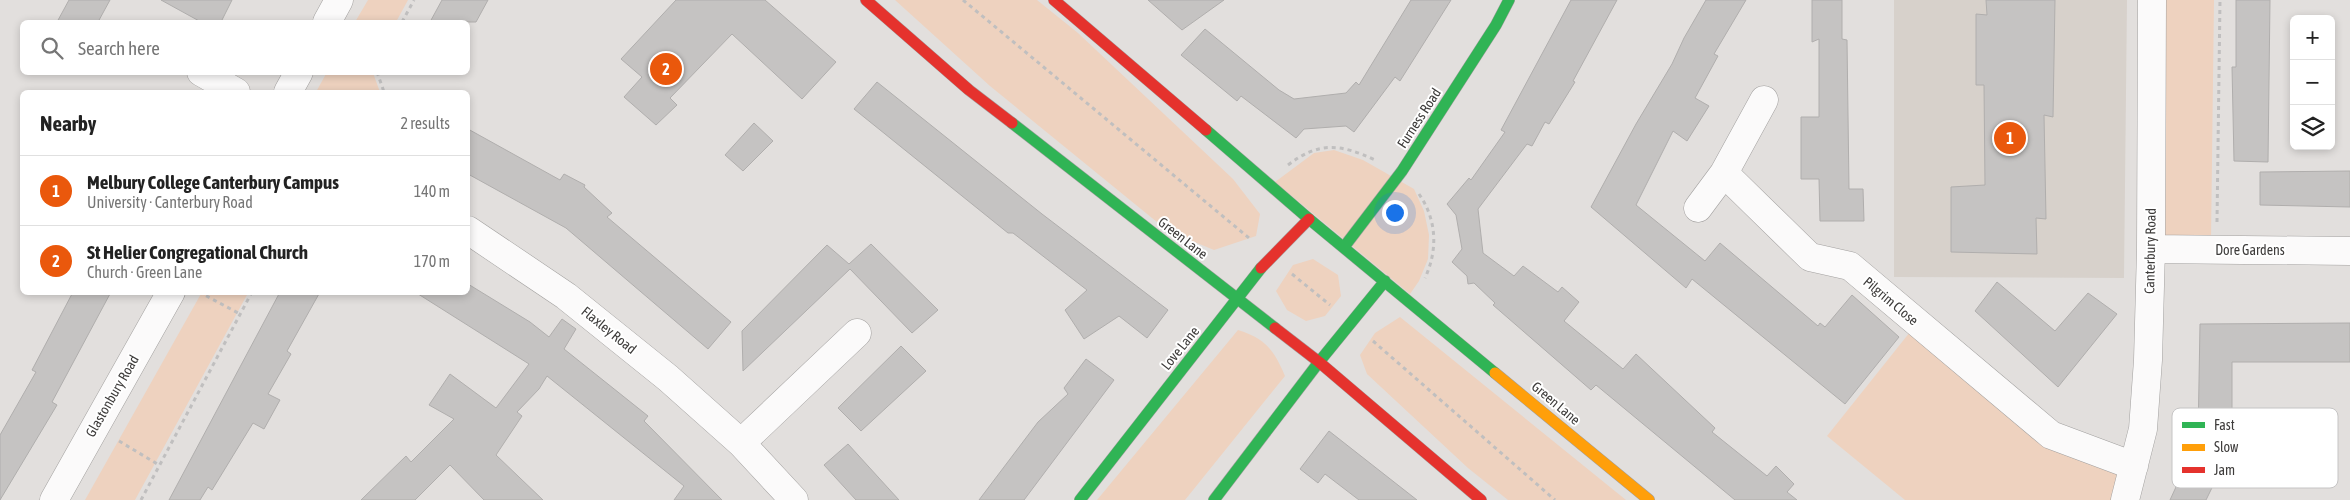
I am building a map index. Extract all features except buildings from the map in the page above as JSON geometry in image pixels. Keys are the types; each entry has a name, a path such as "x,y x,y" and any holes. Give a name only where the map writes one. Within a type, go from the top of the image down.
{"main road":[{"name":"Green Lane","path":"866,0 968,90 1319,362 1481,500"},
{"name":"Green Lane","path":"1054,0 1309,219 1649,500"},
{"name":"Furness Road","path":"1344,247 1402,171 1496,25 1509,0"},
{"name":"Love Lane","path":"1080,500 1271,256 1309,219"},
{"path":"1214,500 1319,362 1385,281"}],"street":[{"path":"328,20 340,0"},
{"name":"Canterbury Road","path":"2125,500 2142,429 2144,409 2150,249 2152,0"},
{"path":"206,75 232,90"},
{"path":"289,90 297,75"},
{"path":"1698,208 1724,173 1764,100"},
{"name":"Pilgrim Close","path":"1724,173 1810,256 1850,266 2051,435 2134,466"},
{"name":"Flaxley Road","path":"470,231 566,296 668,378 741,442 794,500"},
{"name":"Dore Gardens","path":"2150,249 2350,251"},
{"name":"Glastonbury Road","path":"54,500 169,295"},
{"path":"741,442 857,333"}],"path":[{"path":"403,20 414,0"},
{"path":"2217,250 2220,0"},
{"path":"378,75 383,90"},
{"path":"205,295 240,314"},
{"path":"140,500 250,295"},
{"path":"95,426 159,465"}],"shaded area":[{"path":"368,0 408,0 397,20 356,20"},
{"path":"895,0 1037,0 1078,33 1233,179 1260,214 1256,236 1214,250 1168,231 990,86"},
{"path":"1894,0 2127,0 2124,278 1894,277"},
{"path":"2161,0 2214,0 2211,240 2162,240"},
{"path":"325,75 374,75 379,90 317,90"},
{"path":"1334,150 1363,160 1414,189 1424,211 1429,235 1428,259 1419,281 1410,294 1275,182 1314,153"},
{"path":"1313,259 1338,275 1341,296 1325,316 1306,321 1287,310 1276,291 1293,265"},
{"path":"200,295 247,295 135,500 85,500"},
{"path":"1400,317 1626,500 1508,500 1468,468 1367,374 1360,355 1375,333"},
{"path":"1914,327 2125,470 2115,500 1905,500 1827,436"},
{"path":"1238,330 1256,337 1268,347 1273,352 1285,376 1185,500 1097,500"}],"traffic: fast":[{"path":"1344,247 1402,171 1496,25 1509,0"},
{"path":"1012,123 1275,328"},
{"path":"1206,130 1309,219 1495,373"},
{"path":"1080,500 1261,268"},
{"path":"1214,500 1319,362 1385,281"}],"traffic: slow":[{"path":"1495,373 1649,500"}],"traffic: jam":[{"path":"866,0 969,90 1012,123"},
{"path":"1054,0 1206,130"},
{"path":"1261,268 1309,219"},
{"path":"1275,328 1319,362 1481,500"}],"place":[{"name":"St Helier Congregational Church","path":"666,69"},
{"name":"Melbury College Canterbury Campus","path":"2010,138"}]}
